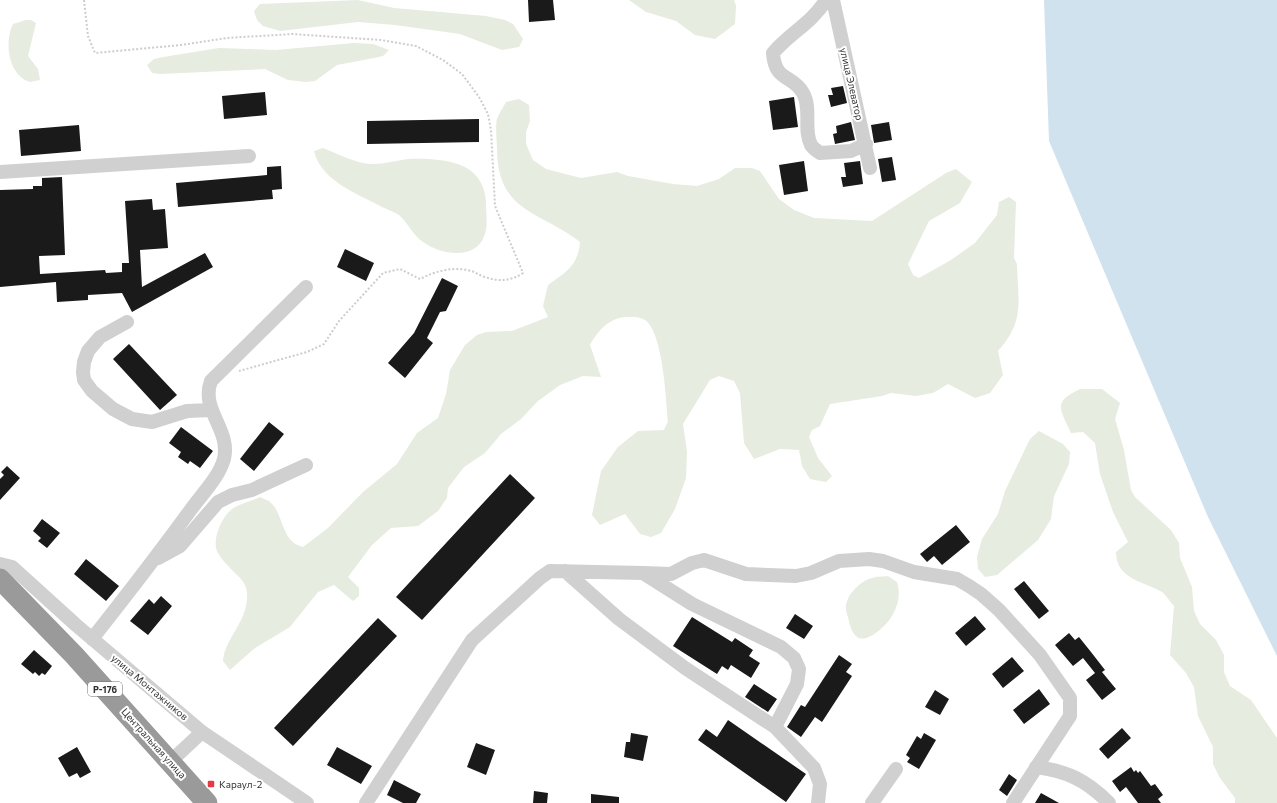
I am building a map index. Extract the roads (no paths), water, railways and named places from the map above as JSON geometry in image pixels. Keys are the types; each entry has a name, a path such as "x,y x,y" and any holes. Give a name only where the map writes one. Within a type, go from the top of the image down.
{"highway":[{"name":"Центральная улица","path":"0,579 74,655 171,760 207,803"}],"street":[{"path":"826,0 817,15 781,43 773,53 774,64 778,72 802,92 807,104 811,145 820,153 851,151 866,144"},
{"name":"улица Элеватор","path":"833,0 866,144 870,168"},
{"path":"0,172 249,156"},
{"path":"92,639 153,562 220,470 225,448 223,435 208,399 208,389 216,374 306,287"},
{"path":"127,322 100,337 88,351 84,362 83,372 84,380 92,391 113,409 132,419 152,422 187,411 212,410"},
{"path":"153,562 180,546 218,502 232,495 252,490 306,465"},
{"path":"366,803 472,640 540,578 550,571 671,574 692,563 704,560 746,574 796,576 811,573 839,561 869,559 883,561 914,572 957,580 981,594 999,610 1040,655 1070,698 1070,716 1012,803"},
{"name":"улица Монтажников","path":"0,564 12,567 92,639 202,732 307,803"},
{"path":"565,571 619,619 685,668 775,727 814,768 820,784 818,803"},
{"path":"642,573 692,604 781,647 794,658 799,669 797,684 775,727"},
{"path":"171,760 202,732"},
{"path":"1036,767 1058,770 1069,774 1084,783 1109,803"},
{"path":"872,803 896,769"}],"water":[{"path":"1044,0 1277,0 1277,656 1208,517 1049,141"}],"place":[{"name":"Караул-2","path":"211,784"}]}
